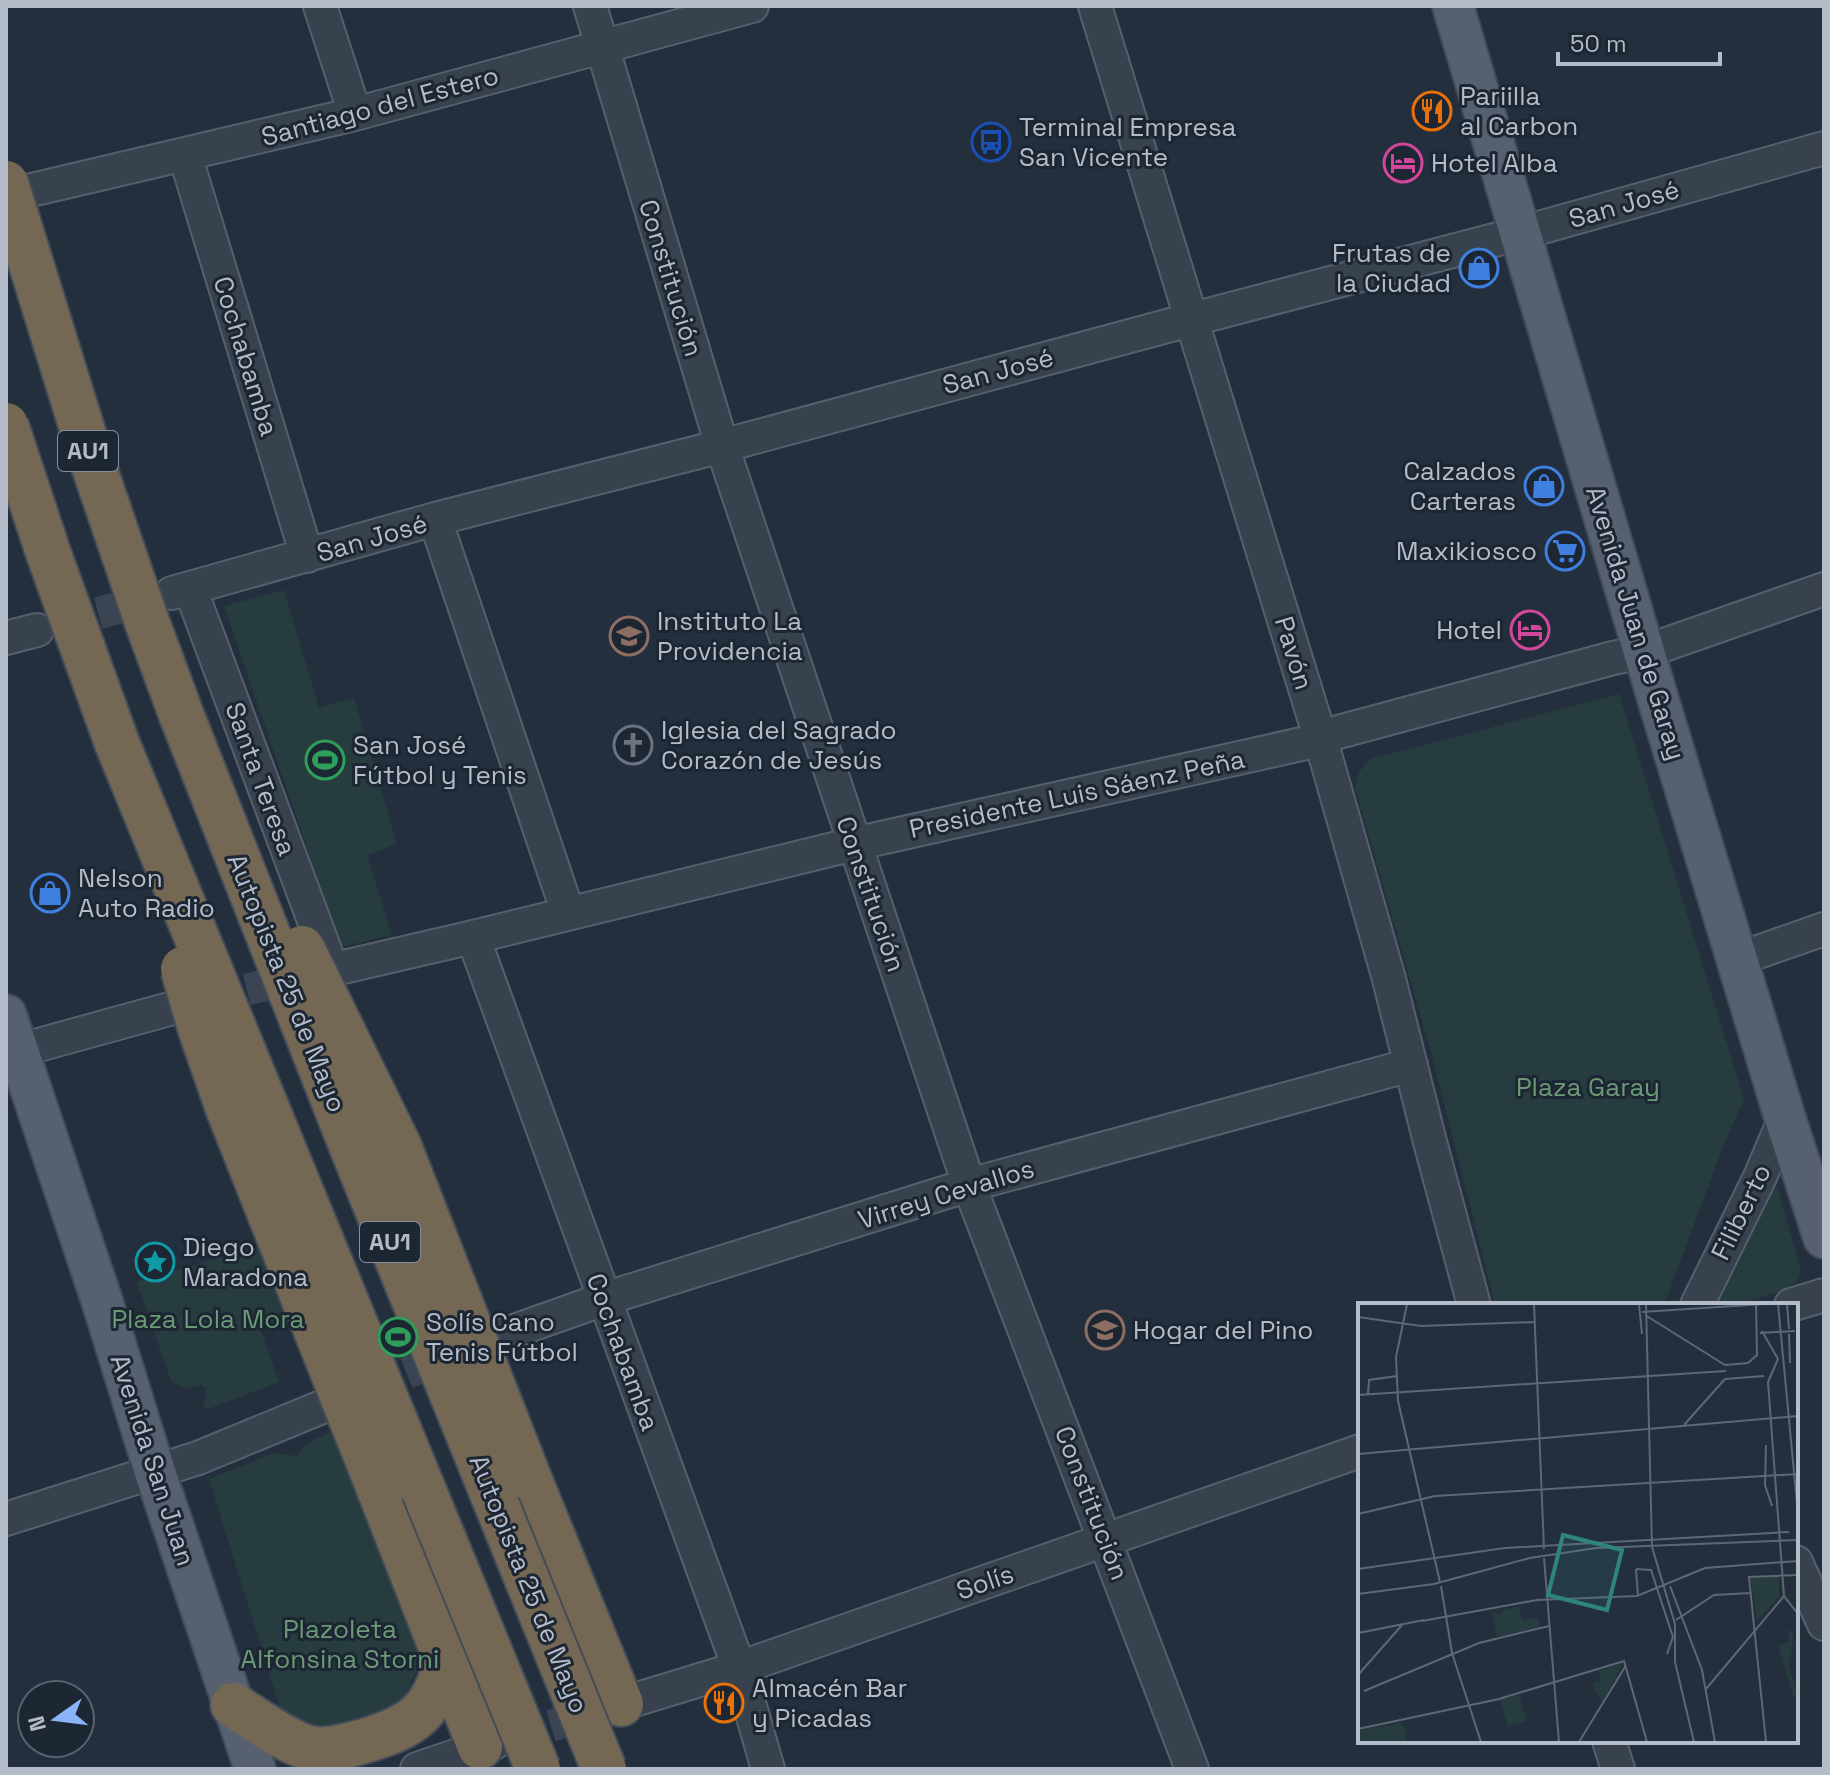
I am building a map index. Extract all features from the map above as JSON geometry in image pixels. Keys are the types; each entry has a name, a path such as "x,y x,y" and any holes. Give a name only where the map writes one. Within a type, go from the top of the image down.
{"highway":[{"name":"Autopista 25 de Mayo","path":"6,183 93,464 181,714 604,1769"},
{"name":"AU1","path":"6,425 117,743 538,1769"},
{"path":"181,714 284,912 399,1146 614,1706"},
{"path":"117,743 215,1072 447,1659 487,1745"},
{"path":"233,1705 293,1741 313,1749 340,1747 391,1733 415,1718 435,1695 447,1659"}],"main road":[{"name":"Avenida Juan de Garay","path":"1453,6 1655,689 1824,1238"},
{"name":"Avenida San Juan","path":"10,1040 102,1301 155,1472 255,1769"}],"street":[{"path":"320,6 355,114"},
{"name":"Constitución","path":"590,6 722,446 969,1185 1192,1769"},
{"name":"Santiago del Estero","path":"6,196 355,114 752,6"},
{"name":"Pavón","path":"1095,6 1320,737 1389,979 1473,1303"},
{"name":"San José","path":"181,590 435,519 722,446 1521,233 1824,148"},
{"name":"Cochabamba","path":"185,155 307,556"},
{"path":"435,519 568,913"},
{"name":"Presidente Luis Sáenz Peña","path":"327,971 854,844 1306,743 1644,652 1824,589"},
{"name":"Santa Teresa","path":"181,590 327,971"},
{"path":"6,638 37,630"},
{"path":"1329,771 1332,759 1348,746 1524,700 1636,675 1655,689"},
{"path":"1738,959 1824,929"},
{"name":"Cochabamba","path":"473,937 739,1668 768,1769"},
{"path":"10,1040 180,1006"},
{"name":"Virrey Cevallos","path":"486,1341 604,1299 969,1185 1411,1065"},
{"name":"Filiberto","path":"1698,1303 1760,1177 1785,1118"},
{"path":"1798,1303 1824,1295"},
{"path":"6,1519 198,1458 329,1404"},
{"name":"Solís","path":"614,1706 739,1668 1358,1452"},
{"path":"1798,1566 1824,1624"},
{"path":"1610,1743 1618,1769"},
{"path":"417,1769 487,1745"}],"green space":[{"name":"San José Fútbol y Tenis","path":"284,590 319,708 354,698 397,844 367,855 392,935 341,947 224,606"},
{"name":"Plaza Garay","path":"1619,694 1744,1099 1665,1303 1494,1303 1431,1052 1355,788 1359,772 1370,759"},
{"path":"1778,1188 1800,1268 1798,1279 1773,1294 1736,1303 1717,1303 1713,1298 1768,1190"},
{"name":"Plaza Lola Mora","path":"260,1246 287,1321 261,1330 279,1382 206,1410 203,1403 207,1389 201,1385 185,1388 171,1381 137,1282"},
{"name":"Plazoleta Alfonsina Storni","path":"334,1430 425,1650 396,1718 319,1742 281,1711 209,1479 275,1453 297,1456 308,1443"}],"tunnel":[{"path":"52,626 161,596"},
{"path":"200,1001 307,975"},
{"path":"362,1391 456,1353"},
{"path":"505,1740 602,1710"}],"place":[{"name":"Pariilla al Carbon","path":"1432,111"},
{"name":"Terminal Empresa San Vicente","path":"991,142"},
{"name":"Hotel Alba","path":"1403,163"},
{"name":"Frutas de la Ciudad","path":"1479,268"},
{"name":"Calzados Carteras","path":"1544,486"},
{"name":"Maxikiosco","path":"1565,551"},
{"name":"Hotel","path":"1530,630"},
{"name":"Instituto La Providencia","path":"629,636"},
{"name":"Iglesia del Sagrado Corazón de Jesús","path":"633,745"},
{"name":"San José Fútbol y Tenis","path":"325,760"},
{"name":"Nelson Auto Radio","path":"50,893"},
{"name":"Diego Maradona","path":"155,1262"},
{"name":"Hogar del Pino","path":"1105,1330"},
{"name":"Solís Cano Tenis Fútbol","path":"398,1337"},
{"name":"Almacén Bar y Picadas","path":"724,1703"}]}
